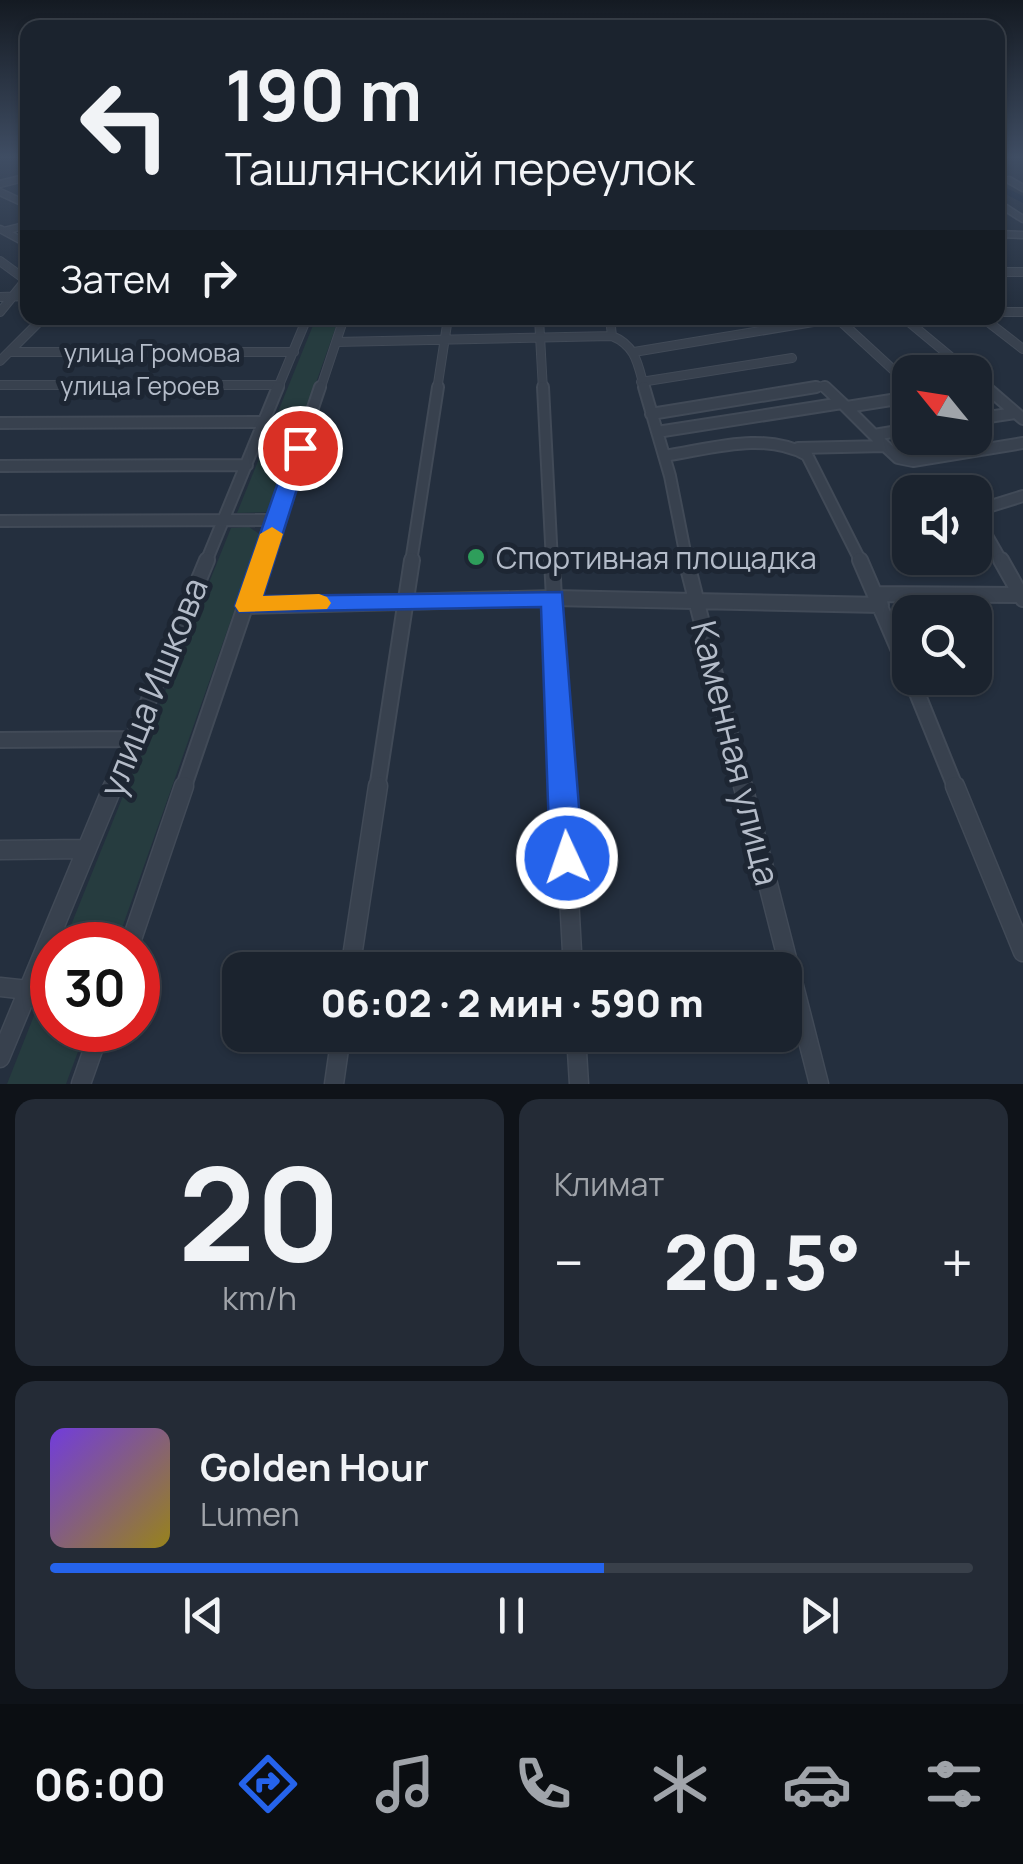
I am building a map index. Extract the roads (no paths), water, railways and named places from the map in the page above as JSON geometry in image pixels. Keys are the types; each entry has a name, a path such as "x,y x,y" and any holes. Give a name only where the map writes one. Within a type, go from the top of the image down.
{"street":[{"path":"0,312 20,290"},
{"path":"0,296 20,296"},
{"path":"0,361 35,325"},
{"name":"улица Ишкова","path":"0,1058 304,325"},
{"name":"улица Ишкова","path":"138,922 342,325"},
{"path":"353,952 446,325"},
{"path":"539,325 571,952"},
{"path":"611,325 612,336"},
{"path":"795,325 798,328"},
{"path":"336,342 612,336 627,342 634,352 810,325"},
{"path":"845,325 892,369"},
{"path":"912,325 948,355"},
{"path":"992,325 1023,349"},
{"name":"улица Громова","path":"9,352 294,352"},
{"name":"Каменная улица","path":"634,352 664,456 819,1084"},
{"path":"641,382 792,358"},
{"name":"улица Героев","path":"0,385 280,385"},
{"path":"651,414 824,386 898,458 914,461 1023,443"},
{"path":"992,392 1019,416"},
{"path":"657,432 892,399"},
{"path":"992,418 1019,416"},
{"path":"0,423 265,422"},
{"path":"874,435 892,432"},
{"path":"664,456 774,442 803,452 885,446"},
{"path":"803,452 892,632"},
{"path":"0,466 247,465"},
{"path":"248,606 553,598 699,603 1022,597 978,520 978,510 1023,496"},
{"path":"0,521 276,520"},
{"path":"917,695 1023,952"},
{"path":"0,740 132,739"},
{"path":"0,850 85,849"},
{"path":"0,987 28,990"},
{"path":"82,1084 93,1052"},
{"path":"334,1084 339,1052"},
{"path":"577,1052 578,1084"}],"place":[{"name":"Спортивная площадка","path":"476,557"}]}
